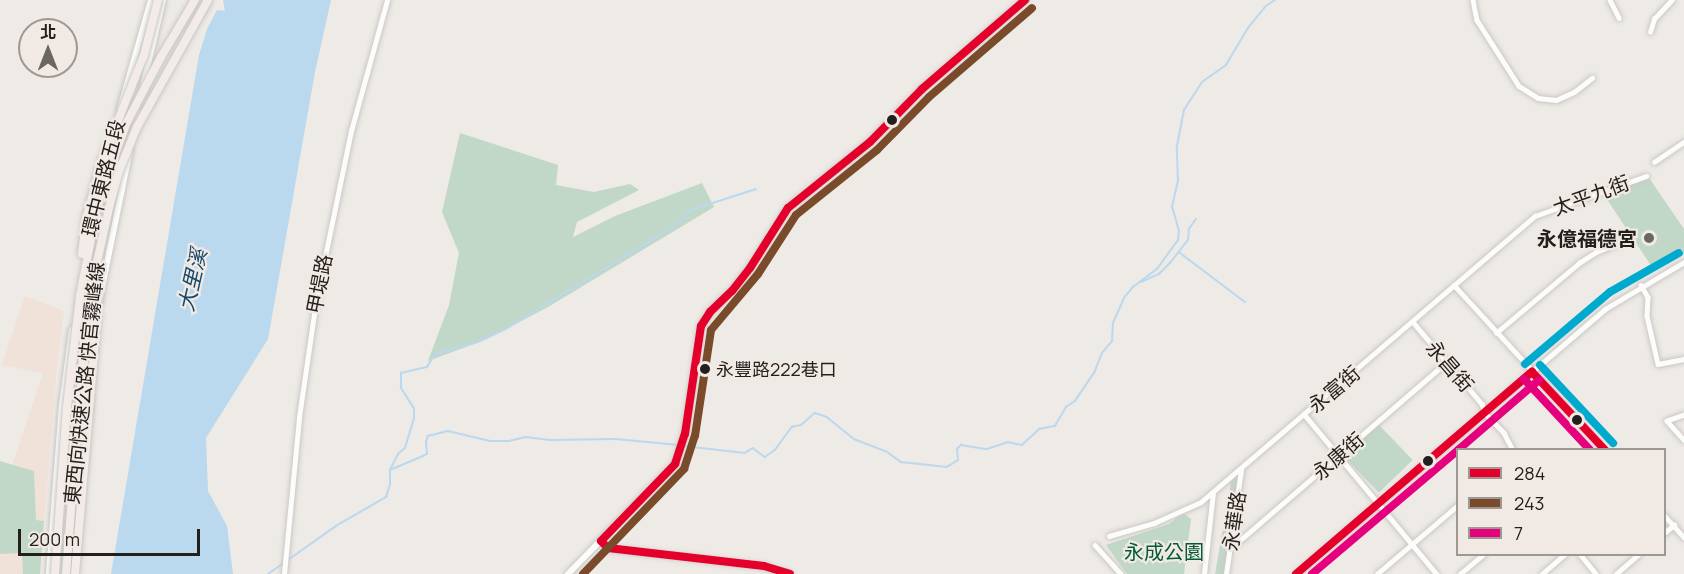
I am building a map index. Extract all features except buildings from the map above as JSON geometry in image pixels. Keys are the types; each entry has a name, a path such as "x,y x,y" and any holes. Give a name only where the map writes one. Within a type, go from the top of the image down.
{"highway":[{"path":"80,296 87,216 101,164 144,55 158,0"},
{"name":"東西向快速公路 快官霧峰線","path":"55,574 67,407 80,296 98,208 119,143 145,87 195,0"},
{"name":"東西向快速公路 快官霧峰線","path":"67,574 77,409 95,271 119,171 137,127 208,0"},
{"path":"75,574 97,316 95,271"}],"street":[{"name":"環中東路五段","path":"50,574 62,406 75,312 90,227 151,0"},
{"name":"環中東路五段","path":"67,574 89,357 133,126 163,0"},
{"name":"甲堤路","path":"285,571 299,417 316,300 351,131 387,0"},
{"path":"1473,0 1477,20 1519,86 1538,98 1556,100 1574,92 1592,78"},
{"path":"1610,0 1619,18"},
{"path":"1650,32 1654,19 1672,0"},
{"path":"568,574 669,471 683,442 701,326 710,312 732,291 750,268 788,208 870,142 922,89 1021,1"},
{"path":"117,120 133,126"},
{"path":"1654,162 1684,142"},
{"name":"太平九街","path":"1454,285 1535,216 1646,176"},
{"path":"1496,333 1579,263 1596,252 1626,240"},
{"path":"1296,574 1605,309 1641,285 1684,262"},
{"path":"1454,285 1603,448"},
{"name":"永富街","path":"1109,536 1174,516 1201,502 1454,285"},
{"path":"1641,285 1648,297 1647,316 1658,364 1684,359"},
{"name":"永昌街","path":"1413,322 1482,404 1485,413 1504,433 1512,448"},
{"name":"永康街","path":"1230,549 1447,362"},
{"path":"1304,414 1337,457 1437,574"},
{"path":"1684,415 1667,421 1684,440"},
{"name":"永華路","path":"1226,574 1241,469"},
{"path":"1204,574 1213,492"},
{"path":"1377,574 1456,507"},
{"path":"1666,516 1684,537"},
{"path":"1666,532 1674,525"},
{"path":"601,541 608,548 764,566 790,574"},
{"path":"1095,545 1121,574"},
{"path":"1460,574 1483,556"},
{"path":"1542,574 1564,556"},
{"path":"1581,556 1596,574"},
{"path":"1616,574 1638,556"}],"shaded area":[{"path":"25,296 64,311 56,376 44,521 36,520 34,472 12,466 43,373 2,365"},
{"path":"0,553 23,553 23,574 0,574"}],"green space":[{"path":"460,133 558,165 556,185 594,192 630,184 639,190 577,222 573,237 615,216 702,183 714,207 548,307 485,340 428,361 449,305 459,253 442,212"},
{"path":"1647,175 1684,229 1684,254 1654,270 1602,192"},
{"path":"1378,424 1413,460 1379,493 1344,457"},
{"path":"0,461 34,471 36,520 44,521 40,574 23,574 22,553 0,554"},
{"path":"1238,476 1225,574 1215,574 1231,482"},
{"name":"永成公園","path":"1183,513 1191,519 1184,574 1127,574 1106,545 1169,524"}],"water":[{"name":"大里溪","path":"223,0 331,0 315,72 268,339 206,438 208,491 227,526 233,574 111,574 199,55 207,29 217,10 225,11"}],"waterway":[{"path":"684,446 745,453 753,448 765,457 775,450 792,427 801,425 815,413 827,417 854,439 886,451 901,462 947,467 958,460 957,449 961,445 987,449 1008,442 1022,445 1039,429 1055,426 1066,407 1075,401 1095,371 1102,353 1112,341 1113,323 1124,298 1133,287 1157,269 1178,240 1179,231 1172,207 1178,182 1177,146 1184,110 1202,82 1226,65 1248,28 1266,6 1275,0"},
{"path":"288,560 336,526 386,497 390,485 390,470 398,454 405,448 414,419 414,409 401,388 401,373 427,367 435,354 478,342 506,329 678,223 691,210 756,189"},
{"path":"1141,282 1159,274 1170,263 1188,240 1189,229 1196,219"},
{"path":"1179,252 1245,302"},
{"path":"390,470 427,454 428,436 448,431 490,441 509,441 526,437 550,440 616,439 679,445"},
{"path":"268,574 284,563"}],"transit line":[{"name":"284","path":"601,541 675,464 685,434 701,326 710,312 732,291 750,268 788,208 870,142 922,89 1025,0"},
{"name":"243","path":"583,574 684,469 695,436 711,330 758,274 796,215 877,150 929,97 1032,8"},
{"path":"1525,364 1610,292 1679,253"},
{"path":"1540,365 1613,443"},
{"name":"284","path":"1532,372 1603,448"},
{"name":"284","path":"1296,574 1532,372"},
{"name":"7","path":"1524,379 1588,448"},
{"name":"7","path":"1460,448 1539,380"},
{"name":"7","path":"1312,574 1456,452"},
{"name":"284","path":"601,541 608,548 764,566 790,574"}],"place":[{"name":"永億福德宮","path":"1649,238"},
{"name":"永豐路222巷口","path":"705,369"}]}
